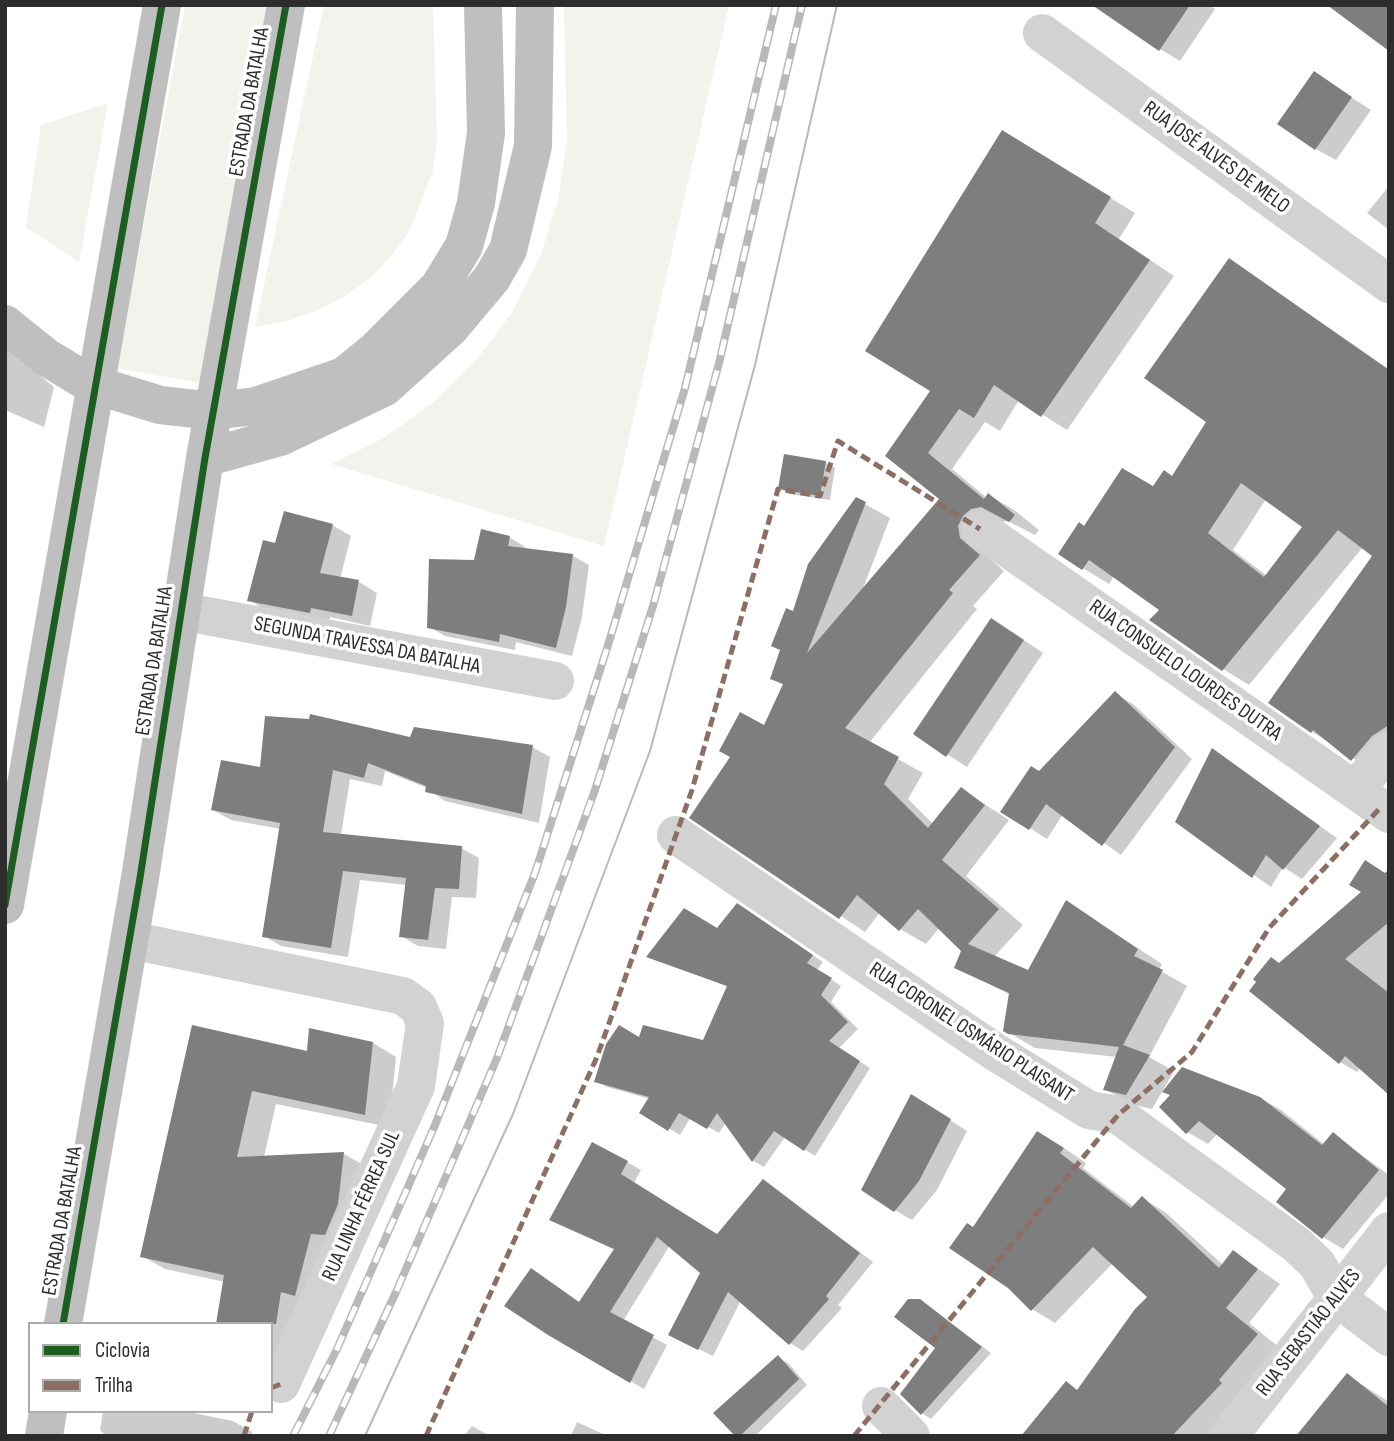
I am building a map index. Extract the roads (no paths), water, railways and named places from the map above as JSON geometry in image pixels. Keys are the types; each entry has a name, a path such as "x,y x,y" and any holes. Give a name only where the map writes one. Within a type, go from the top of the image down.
{"highway":[{"path":"5,905 162,5"},
{"name":"ESTRADA DA BATALHA","path":"63,1322 130,940 205,458 286,5"},
{"path":"5,324 46,357 89,383 160,405 213,411 256,406 344,376 376,350 439,287 464,246 475,203 486,133 483,5"},
{"path":"205,458 280,438 384,387 450,328 492,278 508,250 533,146 535,5"},
{"path":"44,1436 48,1413"}],"street":[{"name":"RUA JOSÉ ALVES DE MELO","path":"1042,33 1389,284"},
{"name":"RUA CONSUELO LOURDES DUTRA","path":"980,529 1389,814"},
{"name":"SEGUNDA TRAVESSA DA BATALHA","path":"180,611 555,681"},
{"path":"1354,790 1389,750"},
{"name":"RUA CORONEL OSMÁRIO PLAISANT","path":"676,835 992,1050 1089,1110 1118,1115 1297,1245 1317,1264 1336,1297 1389,1337"},
{"name":"RUA LINHA FÉRREA SUL","path":"130,940 403,996 418,1007 425,1023 416,1086 281,1384"},
{"name":"RUA SEBASTIÃO ALVES","path":"1229,1436 1389,1231"},
{"path":"880,1406 911,1436"}],"tram line":[{"path":"365,1436 513,1114 650,751 755,365 837,5"}],"railway":[{"path":"293,1436 337,1349 435,1125 535,873 609,642 685,388 776,5"},
{"path":"329,1436 396,1292 497,1058 595,790 653,606 719,363 802,5"}]}
